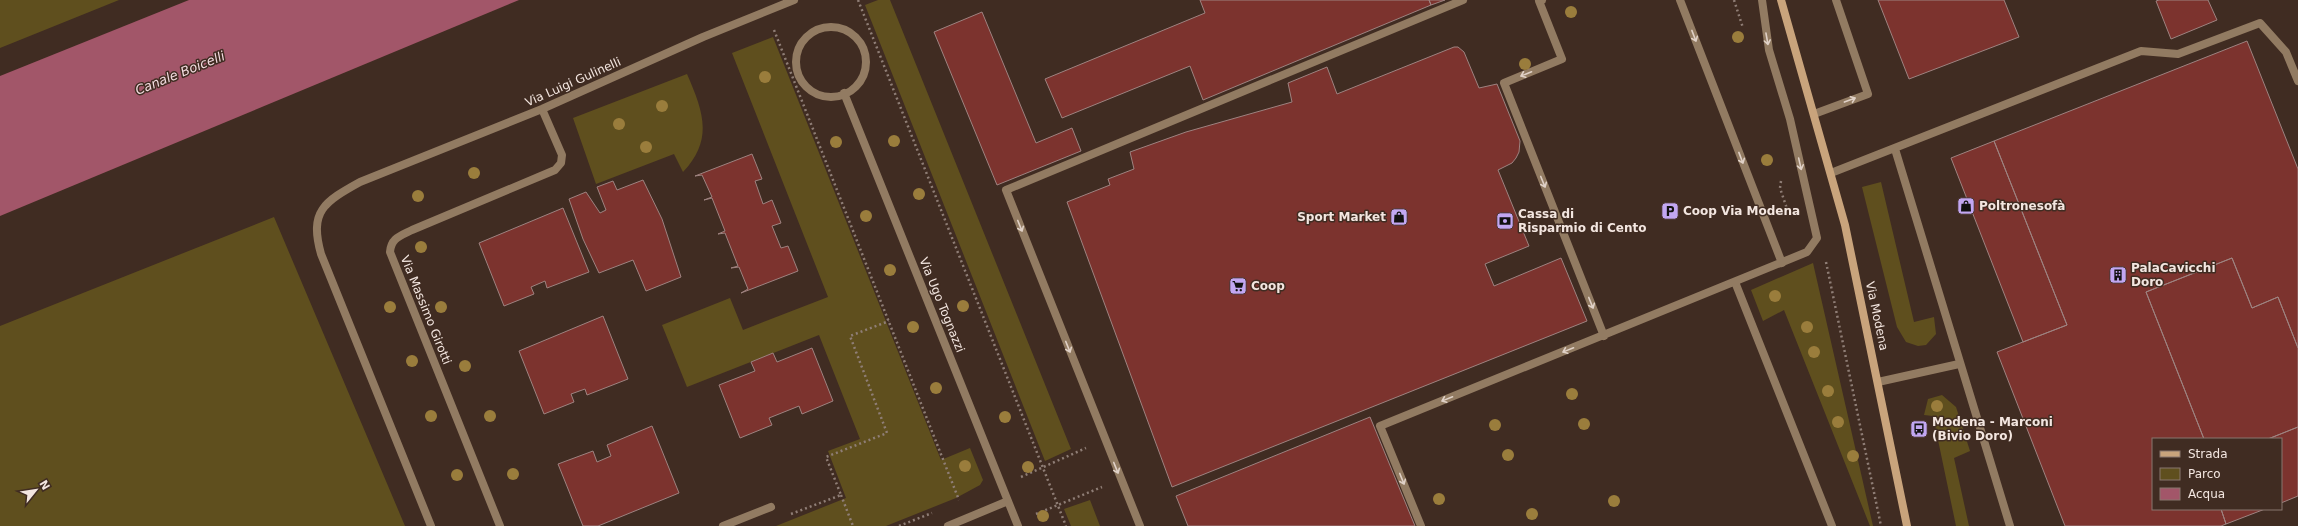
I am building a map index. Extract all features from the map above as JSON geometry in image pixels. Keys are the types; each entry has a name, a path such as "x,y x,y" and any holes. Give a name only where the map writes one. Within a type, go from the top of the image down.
{"main road":[{"name":"Via Modena","path":"1781,0 1845,225 1907,526"}],"street":[{"name":"Via Luigi Gulinelli","path":"430,526 321,254 316,236 317,220 324,206 338,194 360,182 542,109 702,37 794,0"},
{"path":"1140,526 1006,190 1463,0"},
{"path":"1680,0 1782,263"},
{"path":"1421,526 1380,426 1782,263 1807,252 1817,238 1790,119 1769,50 1762,0"},
{"path":"1814,114 1868,94 1836,0"},
{"path":"1541,1 1562,59 1504,83 1604,336"},
{"path":"1831,173 1895,149 2142,50 2178,54 2260,23 2286,52 2298,81"},
{"path":"831,26 849,31 863,47 866,57 864,75 857,86 844,93 834,97 821,95 804,85 801,80 796,59 799,46 803,40 819,28 831,26"},
{"name":"Via Ugo Tognazzi","path":"844,93 1017,524"},
{"name":"Via Massimo Girotti","path":"500,526 390,252 391,243 396,238 412,230 555,170 561,163 562,155 542,109"},
{"path":"1895,149 1959,364 2010,526"},
{"path":"1735,282 1832,526"},
{"path":"1878,382 1959,364"},
{"path":"948,526 1008,501"},
{"path":"723,526 771,507"}],"path":[{"path":"858,0 1066,526"},
{"path":"766,11 960,502 953,505"},
{"path":"853,526 826,457 887,434 850,336 889,321"},
{"path":"1002,485 1105,440"},
{"path":"1017,524 1058,505 1121,480"},
{"path":"790,515 841,495"},
{"path":"899,526 940,510"}],"green space":[{"path":"0,0 119,0 0,48"},
{"path":"878,0 890,0 1071,449 1045,461 865,5"},
{"path":"773,37 941,460 970,448 983,480 980,485 956,498 886,526 776,526 846,498 828,451 860,439 819,335 687,387 662,325 730,298 743,330 828,297 732,53"},
{"path":"687,74 697,100 703,124 699,148 693,160 683,172 674,154 596,184 573,118"},
{"path":"1881,182 1914,322 1934,317 1936,334 1926,345 1918,346 1906,342 1897,327 1862,187"},
{"path":"274,217 405,526 0,526 0,326"},
{"path":"1813,263 1873,526 1870,526 1784,310 1763,321 1751,290"},
{"path":"1942,395 1956,407 1970,451 1954,458 1969,526 1956,526 1933,416 1924,415 1928,399"},
{"path":"1090,500 1100,526 1071,526 1064,509"}],"water":[{"name":"Canale Boicelli","path":"189,0 519,0 0,216 0,76"}],"building":[{"path":"1200,0 1429,0 1431,5 1203,100 1190,66 1062,118 1045,79 1205,13"},
{"path":"1429,0 1445,0 1431,5"},
{"path":"1878,0 2004,0 2019,37 1909,79"},
{"path":"2208,0 2217,20 2171,39 2156,1"},
{"path":"982,12 1036,143 1072,128 1081,151 997,185 934,32"},
{"name":"PalaCavicchi Doro","path":"2247,41 2298,169 2298,348 2278,297 2252,308 2232,258 2146,292 2204,438 2152,438 2152,510 2221,510 2226,524 2221,526 2065,526 1997,352 2067,325 1994,141"},
{"path":"1454,47 1458,47 1464,52 1479,88 1497,84 1520,141 1519,152 1516,158 1512,163 1498,170 1529,246 1485,264 1494,286 1561,258 1587,321 1172,487 1067,202 1110,185 1108,179 1134,169 1130,152 1186,132 1292,102 1288,83 1327,67 1337,94"},
{"path":"1994,141 2067,325 2023,342 1951,158"},
{"path":"752,154 762,179 755,181 763,204 772,200 781,223 772,226 781,248 788,246 798,271 741,293 748,289 739,267 731,268 738,266 725,233 718,234 725,231 712,198 704,200 712,197 702,175 695,176"},
{"path":"643,180 662,219 681,277 646,291 633,260 599,273 583,239 569,199 586,192 600,213 606,210 597,187 613,181 617,190"},
{"path":"563,208 589,272 547,288 545,281 531,287 534,294 504,306 479,243"},
{"path":"2232,258 2252,308 2278,297 2298,348 2298,427 2270,438 2204,438 2146,292"},
{"path":"603,316 628,379 587,395 585,389 571,394 574,402 544,414 519,351"},
{"path":"812,348 833,401 802,414 799,406 769,418 772,425 740,438 719,385 755,371 751,362 773,353 777,362"},
{"path":"1370,417 1415,526 1188,526 1176,496"},
{"path":"652,426 679,493 598,526 583,526 558,464 593,451 597,462 611,456 607,445"},
{"path":"2298,427 2298,496 2282,503 2282,438 2270,438"},
{"path":"2221,510 2262,510 2226,524"}],"place":[{"name":"Poltronesofà","path":"1966,206"},
{"name":"Coop Via Modena","path":"1670,211"},
{"name":"Sport Market","path":"1399,217"},
{"name":"Cassa di Risparmio di Cento","path":"1505,221"},
{"name":"PalaCavicchi Doro","path":"2118,275"},
{"name":"Coop","path":"1238,286"},
{"name":"Modena - Marconi (Bivio Doro)","path":"1919,429"}]}
